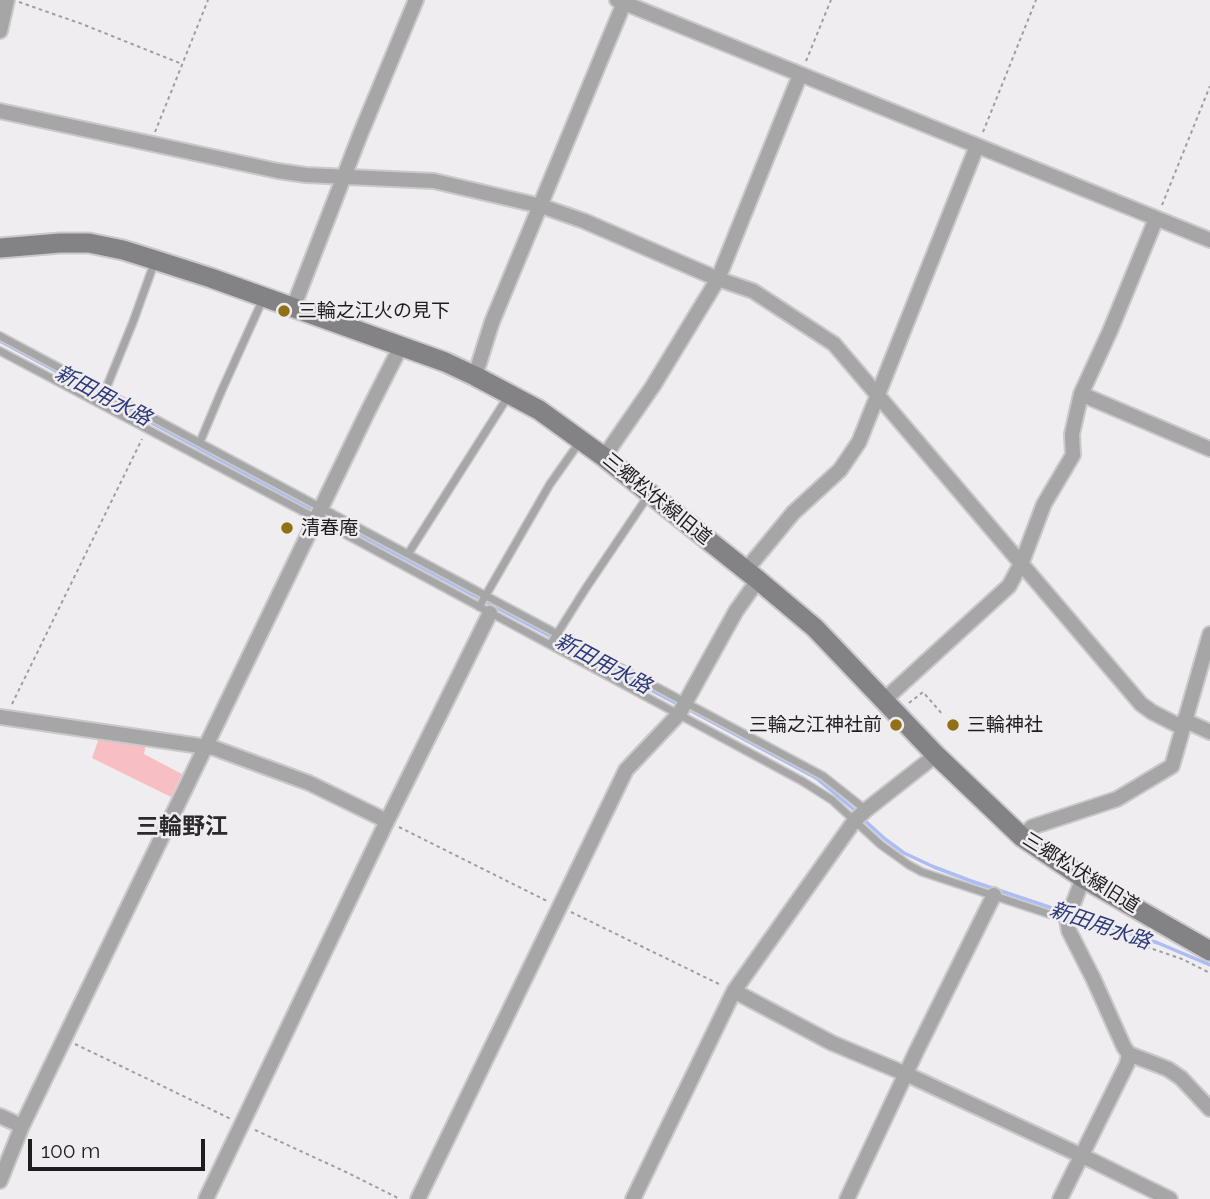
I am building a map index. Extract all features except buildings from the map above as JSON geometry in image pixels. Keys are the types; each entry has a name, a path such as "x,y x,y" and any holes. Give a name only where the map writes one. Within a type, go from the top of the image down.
{"street":[{"path":"0,31 7,0"},
{"path":"293,307 415,0"},
{"path":"475,376 492,322 541,206 620,2 1210,240"},
{"path":"604,457 653,387 718,279 800,75"},
{"path":"0,111 278,171 306,175 434,181 541,206 753,291 834,344 1141,704 1152,712 1210,732"},
{"path":"418,1199 626,770 683,708 736,611 752,575 793,513 840,470 859,442 977,146"},
{"path":"890,708 1009,586 1022,562 1044,504 1073,455 1072,435 1081,394 1156,219"},
{"name":"三郷松伏線旧道","path":"0,248 89,243 155,260 401,346 510,393 582,440 815,628 936,755 1022,837 1083,878 1210,951"},
{"path":"0,1181 22,1126 401,346"},
{"path":"1081,394 1210,449"},
{"path":"206,1199 485,610"},
{"path":"1022,837 1032,827 1117,799 1172,766 1210,635"},
{"path":"2,721 206,746 309,783 387,821"},
{"path":"633,1199 734,991 855,820 936,755"},
{"path":"1083,878 1069,914 1069,931 1124,1047 1129,1054 1168,1069 1181,1078 1210,1109"},
{"path":"847,1199 994,895"},
{"path":"734,991 832,1042 906,1074 1170,1199"},
{"path":"1060,1199 1127,1064 1129,1054"},
{"path":"0,1116 22,1126"}],"lane":[{"path":"105,391 155,260"},
{"path":"200,442 264,297"},
{"path":"0,335 200,442 485,610 550,645 609,676 683,708 824,776 866,810"},
{"path":"0,351 147,429 487,594 616,665 824,794 881,845 922,872 994,895 1069,914"},
{"path":"408,554 510,393"},
{"path":"485,610 487,594 550,484 582,440"},
{"path":"550,645 650,494"},
{"path":"609,676 616,665"}],"path":[{"path":"15,0 181,64"},
{"path":"150,144 208,0"},
{"path":"800,75 831,0"},
{"path":"977,146 1036,0"},
{"path":"1156,219 1210,86"},
{"path":"2,721 147,429"},
{"path":"890,708 923,692 943,715"},
{"path":"1069,914 1182,959 1210,973"},
{"path":"65,1039 400,1199"}],"shaded area":[{"path":"100,735 146,744 144,754 182,774 171,797 92,758"}],"waterway":[{"name":"新田用水路","path":"0,341 315,511"},
{"name":"新田用水路","path":"321,514 679,705"},
{"name":"新田用水路","path":"686,708 816,778 858,813"},
{"name":"新田用水路","path":"863,819 904,853 934,867 1067,913"},
{"name":"新田用水路","path":"1074,915 1158,943 1210,965"}],"place":[{"name":"三輪之江火の見下","path":"284,311"},
{"name":"清春庵","path":"287,528"},
{"name":"三輪之江神社前","path":"896,725"},
{"name":"三輪神社","path":"953,725"}],"district":[{"name":"三輪野江","path":"182,827"}]}
